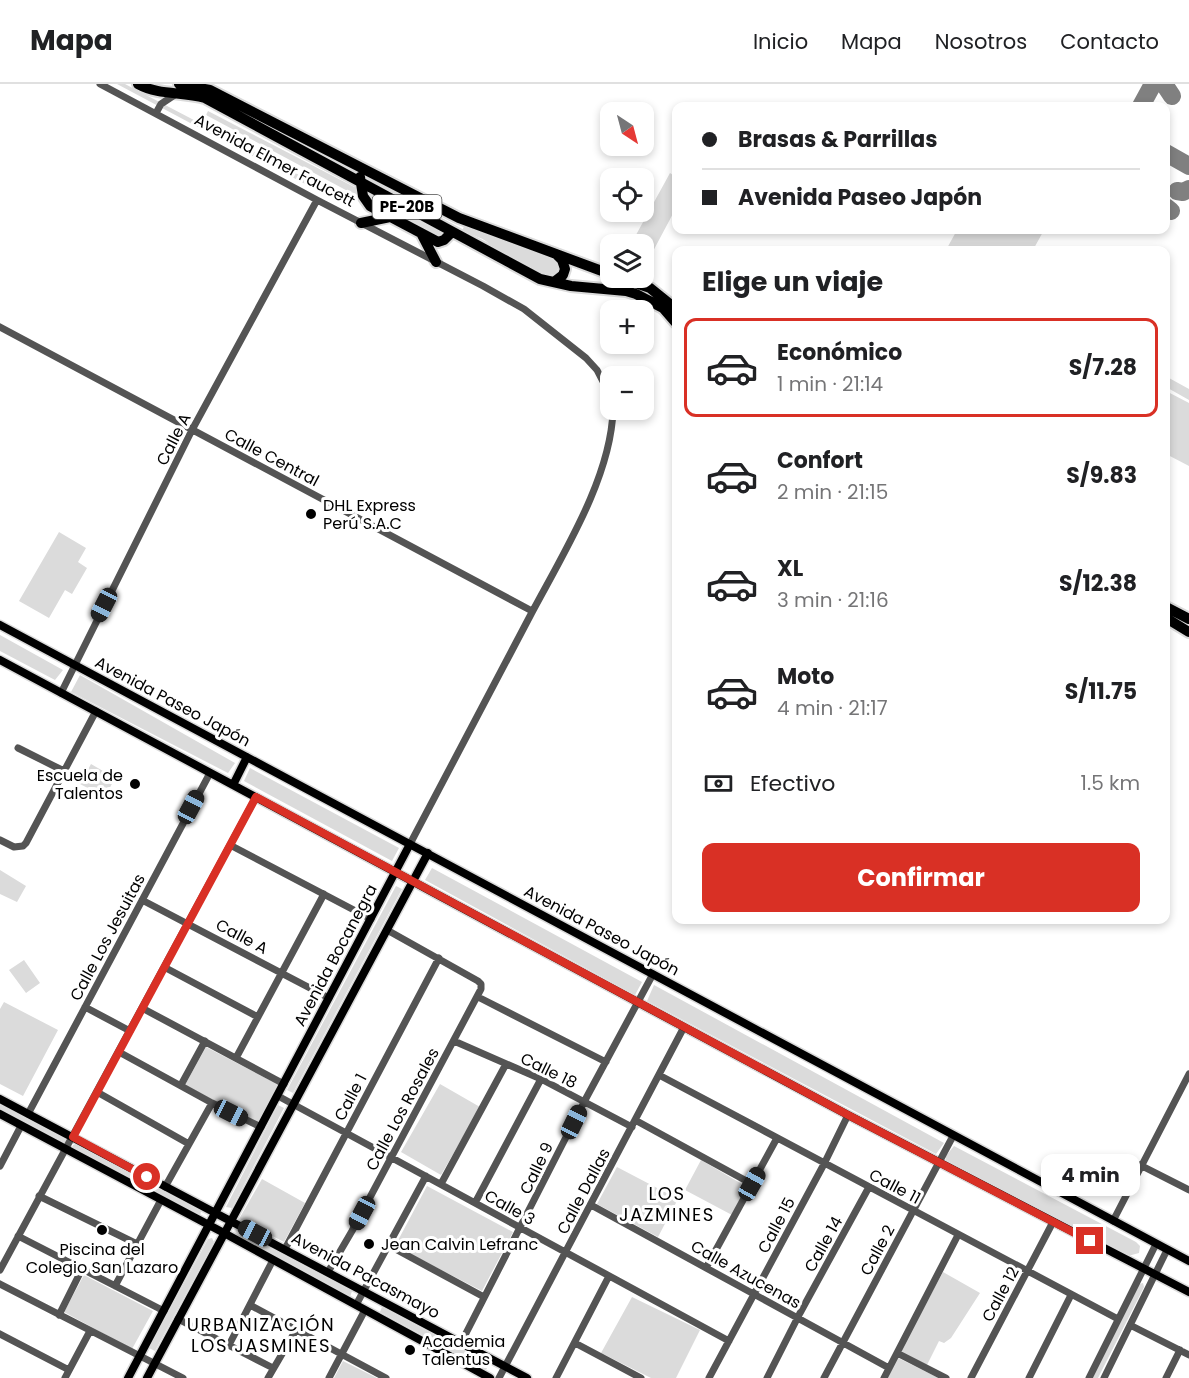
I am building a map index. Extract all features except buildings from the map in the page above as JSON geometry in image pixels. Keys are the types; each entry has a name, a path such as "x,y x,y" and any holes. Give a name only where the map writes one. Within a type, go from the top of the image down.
{"highway":[{"name":"Avenida Elmer Faucett","path":"138,84 153,92 178,89 210,90 216,98 285,142 540,279 571,286 626,291 636,294 669,313 672,317"},
{"path":"153,92 165,84"},
{"name":"Avenida Elmer Faucett","path":"216,98 292,131 459,218 600,270"},
{"path":"285,142 292,131"},
{"path":"362,168 360,181 363,196 370,206 438,242 444,240 452,232"},
{"path":"361,223 390,217"},
{"path":"422,234 436,262"},
{"path":"554,282 563,275 565,269 562,260 555,253"},
{"path":"650,288 672,306"},
{"path":"1170,609 1189,619"},
{"path":"1170,620 1189,632"}],"main road":[{"name":"Avenida Elmer Faucett","path":"207,84 216,98"},
{"name":"Avenida Paseo Japón","path":"0,625 1189,1261"},
{"path":"0,660 848,1115 1189,1292"},
{"path":"233,785 247,757"},
{"name":"Avenida Bocanegra","path":"128,1378 410,844"},
{"name":"Avenida Bocanegra","path":"147,1378 428,853"},
{"name":"Avenida Pacasmayo","path":"0,1099 526,1378"},
{"name":"Avenida Pacasmayo","path":"0,1114 490,1378"},
{"path":"367,1311 377,1298"}],"street":[{"name":"Avenida Elmer Faucett","path":"100,84 524,309 586,358 600,376"},
{"path":"156,113 161,104 178,89"},
{"name":"Calle A","path":"61,693 192,430 317,200"},
{"name":"Calle Central","path":"0,327 532,611"},
{"name":"Avenida Bocanegra","path":"410,844 560,560 588,501 611,437 612,420"},
{"path":"0,840 14,847 21,847 26,843 96,711"},
{"path":"18,748 64,771"},
{"name":"Calle Los Jesuitas","path":"28,1114 210,772"},
{"path":"0,1270 256,797"},
{"path":"230,845 371,919"},
{"path":"236,1058 324,894"},
{"name":"Calle A","path":"142,900 188,922 329,998"},
{"path":"387,930 439,958"},
{"name":"Calle Los Rosales","path":"328,1272 478,998 481,984 439,958"},
{"name":"Calle 1","path":"285,1249 439,958"},
{"path":"164,967 258,1017"},
{"name":"Calle 9","path":"461,1343 584,1102 653,974"},
{"path":"478,998 606,1062"},
{"path":"85,1007 130,1030"},
{"path":"142,1008 284,1084"},
{"name":"Calle Dallas","path":"499,1378 684,1027"},
{"path":"181,1085 205,1041"},
{"name":"Calle 18","path":"454,1041 541,1078 584,1102 634,1123 752,1184"},
{"path":"119,1052 261,1127"},
{"path":"441,1184 506,1064"},
{"path":"1113,1221 1189,1074"},
{"name":"Calle 11","path":"659,1075 1118,1319"},
{"path":"475,1203 541,1078"},
{"path":"97,1092 189,1144"},
{"name":"Calle 3","path":"278,1095 729,1341"},
{"path":"165,1187 212,1103"},
{"name":"Calle 15","path":"709,1378 848,1115"},
{"path":"0,1166 21,1126"},
{"name":"Calle 2","path":"824,1378 953,1136"},
{"path":"706,1268 777,1138"},
{"path":"1140,1165 1189,1190"},
{"path":"356,1305 426,1176"},
{"name":"Calle 14","path":"767,1378 869,1188"},
{"path":"39,1196 138,1244"},
{"path":"115,1286 161,1200"},
{"name":"Calle Azucenas","path":"591,1205 889,1368"},
{"name":"Calle 12","path":"971,1378 1053,1222"},
{"path":"884,1378 958,1235"},
{"path":"18,1236 164,1311"},
{"path":"1089,1378 1156,1244"},
{"path":"388,1245 484,1297"},
{"path":"1104,1378 1167,1250"},
{"path":"228,1344 273,1260"},
{"path":"59,1315 82,1269"},
{"path":"556,1378 609,1276"},
{"path":"0,1284 183,1378"},
{"path":"1029,1378 1071,1295"},
{"path":"250,1305 386,1378"},
{"path":"329,1378 367,1311"},
{"path":"178,1319 273,1368"},
{"path":"1130,1325 1189,1355"},
{"path":"268,1378 296,1330"},
{"path":"65,1378 90,1331"},
{"path":"0,1334 69,1370"},
{"path":"575,1343 641,1378"},
{"path":"1166,1378 1180,1350"},
{"path":"897,1353 946,1378"}],"shaded area":[{"path":"117,84 125,84 324,188 322,193"},
{"path":"208,111 443,235 437,239 206,115"},
{"path":"670,173 672,174 672,216 654,249 654,234 636,234 643,222 654,222 654,202"},
{"path":"465,224 556,259 558,269 553,274 543,275 492,247 482,239 462,231"},
{"path":"955,234 1042,234 1035,246 948,246"},
{"path":"1170,379 1189,389 1189,400 1170,389"},
{"path":"1170,393 1189,403 1189,466 1170,456"},
{"path":"59,532 86,548 78,562 87,568 72,594 65,590 49,618 19,601"},
{"path":"0,635 63,670 55,680 0,651"},
{"path":"80,675 235,763 228,773 71,692"},
{"path":"91,764 115,778 105,797 80,784"},
{"path":"250,768 399,848 392,861 244,781"},
{"path":"432,868 642,982 635,995 425,880"},
{"path":"0,870 26,886 17,902 0,894"},
{"path":"396,886 402,889 293,1093 287,1090"},
{"path":"24,960 40,983 26,993 9,970"},
{"path":"654,985 944,1143 936,1154 647,1001"},
{"path":"4,1002 58,1030 23,1096 0,1084 0,1009"},
{"path":"206,1047 279,1085 258,1124 185,1085"},
{"path":"440,1084 480,1107 441,1175 401,1152"},
{"path":"0,1099 73,1137 66,1150 0,1114"},
{"path":"278,1105 284,1108 232,1208 226,1207"},
{"path":"73,1145 77,1145 201,1211 200,1216 72,1149"},
{"path":"954,1146 1136,1242 1140,1246 1139,1253 1128,1256 946,1160 945,1157"},
{"path":"701,1160 747,1187 732,1215 685,1190"},
{"path":"617,1167 678,1199 658,1237 597,1204"},
{"path":"262,1179 305,1203 284,1242 239,1219"},
{"path":"427,1186 513,1232 482,1291 395,1246"},
{"path":"242,1233 352,1291 350,1297 346,1297 239,1237"},
{"path":"212,1238 214,1242 155,1351 149,1348 208,1239"},
{"path":"943,1272 980,1293 951,1338 944,1343 939,1341 927,1365 900,1352"},
{"path":"84,1275 153,1311 132,1349 64,1312"},
{"path":"1143,1283 1144,1287 1098,1378 1092,1378 1139,1284"},
{"path":"632,1297 700,1330 676,1378 651,1378 601,1353"},
{"path":"382,1307 489,1364 486,1370 380,1312"},
{"path":"896,1357 939,1378 886,1378"},
{"path":"343,1361 377,1378 334,1378"}],"taxiway":[{"path":"1143,102 1153,84"},
{"path":"1164,84 1172,96"},
{"path":"1170,155 1189,166"},
{"path":"1177,191 1183,192 1189,189"}],"place":[{"name":"DHL Express Perú S.A.C","path":"311,514"},
{"name":"Escuela de Talentos","path":"135,784"},
{"name":"Piscina del Colegio San Lazaro","path":"102,1230"},
{"name":"Jean Calvin Lefranc","path":"369,1244"},
{"name":"Academia Talentus","path":"410,1350"}],"district":[{"name":"LOS JAZMINES","path":"667,1204"},
{"name":"URBANIZACIÓN LOS JASMINES","path":"261,1335"}],"route":[{"path":"147,1177 73,1137 256,797 848,1115 1090,1241"}]}
